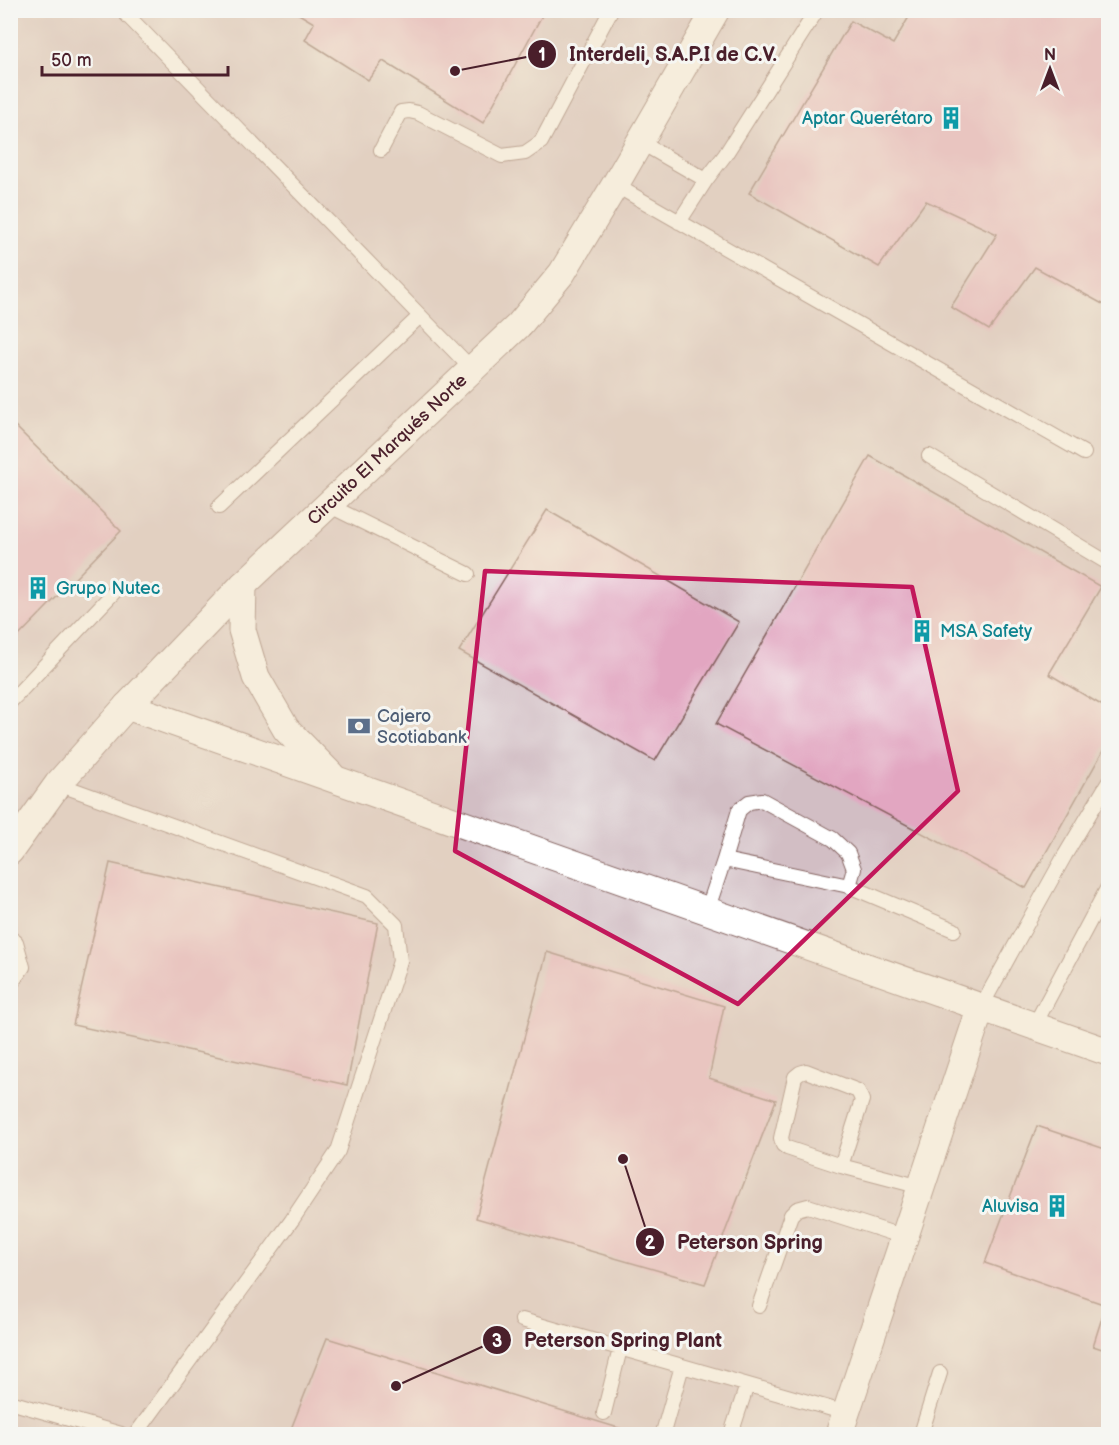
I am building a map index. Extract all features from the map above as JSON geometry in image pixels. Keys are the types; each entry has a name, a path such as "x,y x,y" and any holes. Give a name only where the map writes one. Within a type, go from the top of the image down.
{"street":[{"name":"Circuito El Marqués Norte","path":"10,851 58,784 127,706 243,585 519,325 562,273 716,10"},
{"path":"243,585 242,630 256,678 286,729 336,780"},
{"path":"127,706 1108,1052"},
{"path":"842,1424 981,1007"}],"lane":[{"path":"123,10 472,369"},
{"path":"381,150 401,112 409,111 418,113 502,156 525,153 541,142 611,10"},
{"path":"679,222 818,10"},
{"path":"640,142 706,180"},
{"path":"615,185 1084,453"},
{"path":"219,507 420,316"},
{"path":"929,456 1108,563"},
{"path":"328,505 468,574"},
{"path":"10,702 116,590"},
{"path":"981,1007 1065,855 1108,783"},
{"path":"58,784 367,896 396,925 400,961 338,1151 292,1220 136,1434"},
{"path":"707,911 739,810 749,802 762,800 833,839 848,853 854,869 849,886"},
{"path":"724,860 849,886 954,930"},
{"path":"1034,1026 1108,887"},
{"path":"10,938 16,942 23,967 10,985"},
{"path":"841,1166 862,1100 858,1091 806,1071 800,1073 795,1077 781,1138 783,1145 841,1166 921,1187"},
{"path":"759,1306 791,1215 797,1209 808,1206 904,1237"},
{"path":"522,1320 747,1385 842,1424"},
{"path":"604,1413 620,1348"},
{"path":"664,1429 682,1366"},
{"path":"921,1434 940,1373"},
{"path":"731,1434 747,1385"},
{"path":"10,1402 121,1434"}],"highlighted area":[{"path":"485,571 912,587 958,791 738,1004 455,851"}],"shaded area":[{"path":"11,11 1108,11 1108,1434 11,1434"}],"building":[{"path":"292,10 545,10 483,123 383,61 368,80 305,40 314,23"},
{"name":"Aptar Querétaro","path":"913,10 1108,10 1108,307 1035,267 989,330 951,307 997,234 926,201 879,267 749,193 851,21 893,44"},
{"name":"Grupo Nutec","path":"10,421 121,531 10,645"},
{"name":"MSA Safety","path":"870,456 1101,587 1049,674 1108,709 1108,742 1026,888 716,724"},
{"path":"547,510 739,622 655,761 459,651"},
{"path":"110,863 378,923 347,1085 73,1025"},
{"path":"547,952 724,1006 709,1078 776,1100 705,1284 476,1218"},
{"name":"Aluvisa","path":"1037,1126 1108,1150 1108,1351 1093,1346 1106,1305 985,1263"},
{"path":"327,1338 638,1434 289,1434"}],"place":[{"name":"Interdeli, S.A.P.I de C.V.","path":"455,71"},
{"name":"Aptar Querétaro","path":"951,118"},
{"name":"Grupo Nutec","path":"38,588"},
{"name":"MSA Safety","path":"922,631"},
{"name":"Cajero Scotiabank","path":"359,726"},
{"name":"Peterson Spring","path":"623,1159"},
{"name":"Aluvisa","path":"1057,1206"},
{"name":"Peterson Spring Plant","path":"396,1386"}]}
